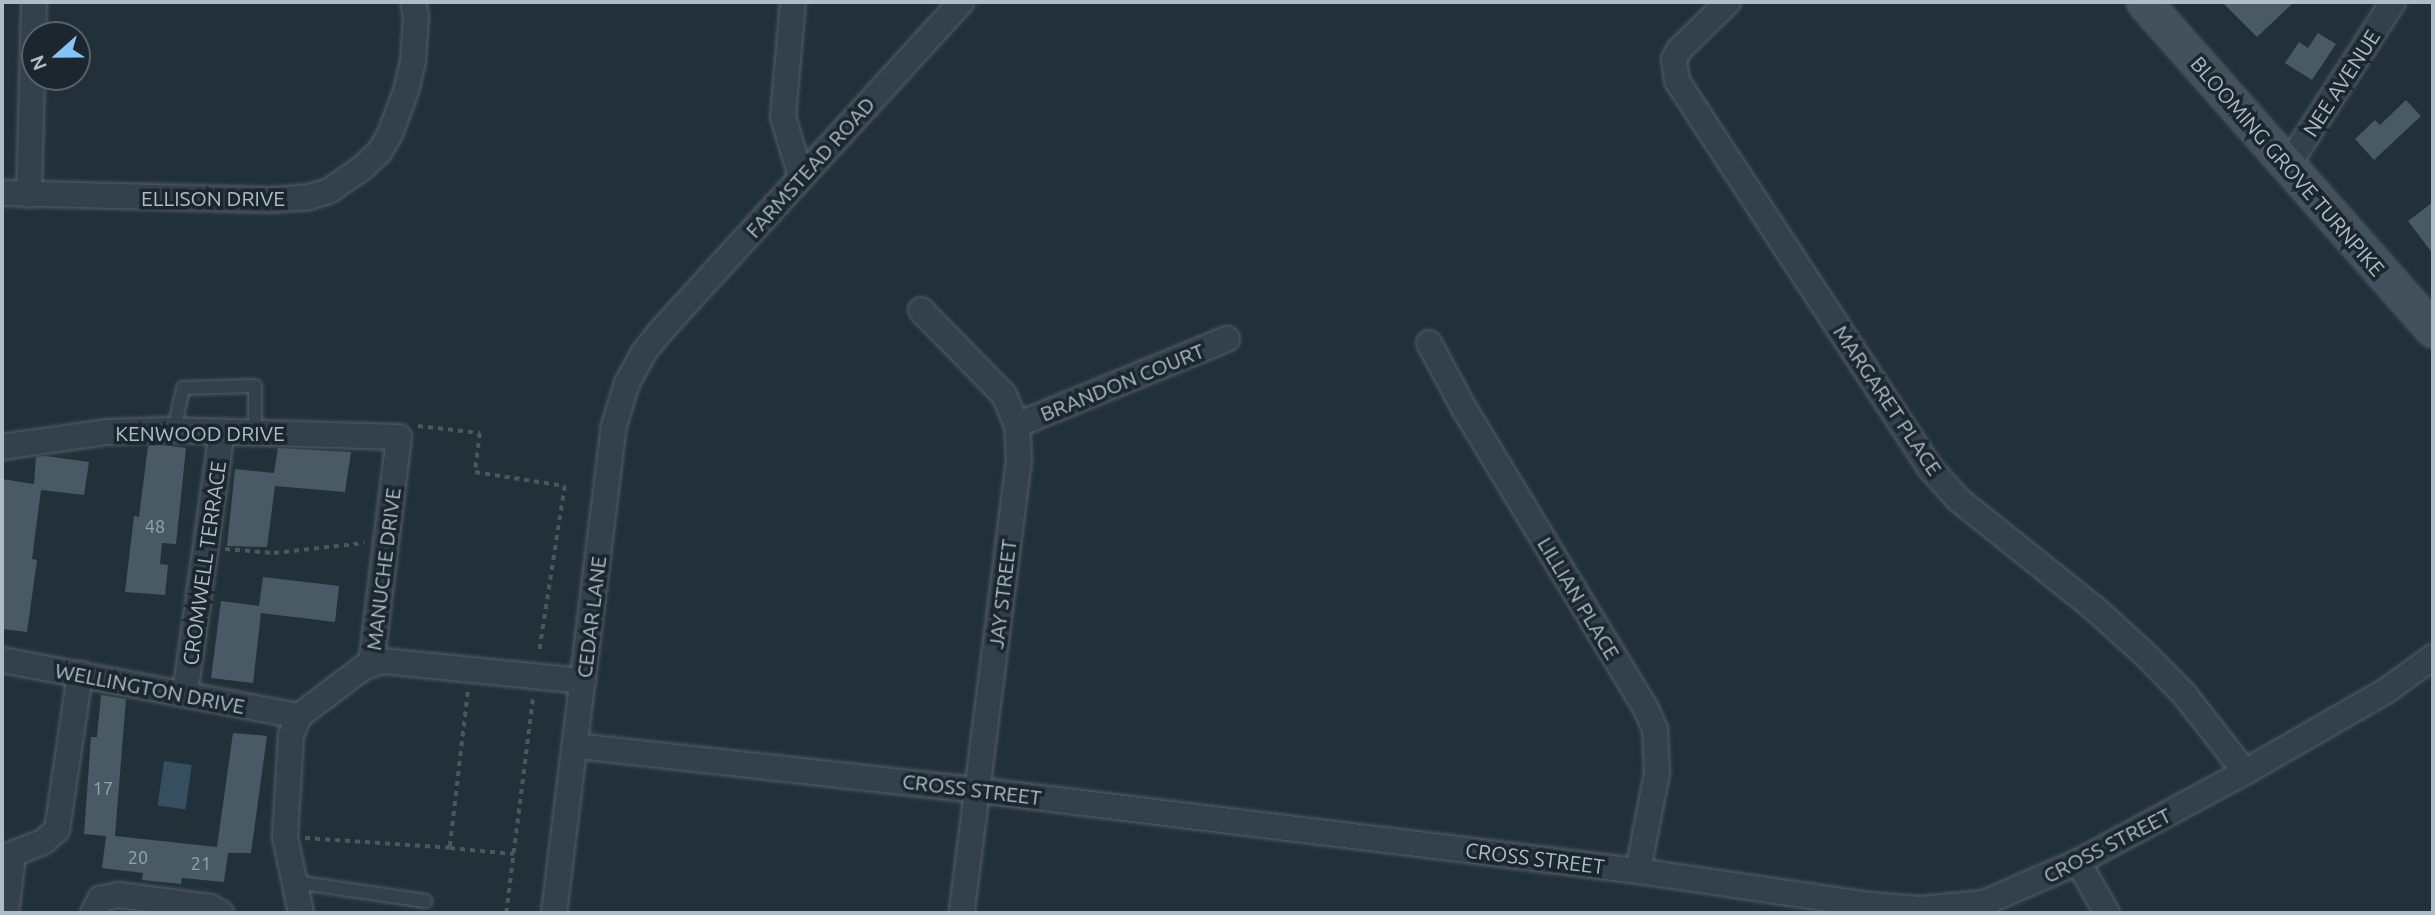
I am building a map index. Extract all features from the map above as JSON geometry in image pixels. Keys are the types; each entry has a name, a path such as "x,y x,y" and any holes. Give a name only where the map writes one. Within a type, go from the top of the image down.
{"street":[{"path":"29,195 34,2"},
{"name":"ELLISON DRIVE","path":"2,193 270,200 309,197 329,191 362,168 380,151 390,134 406,91 412,61 416,16 413,2"},
{"path":"793,2 783,117 801,177"},
{"name":"FARMSTEAD ROAD","path":"660,332 961,2"},
{"name":"MARGARET PLACE","path":"1728,2 1679,50 1674,59 1673,71 1681,90 1930,468 1959,500 2094,608 2148,657 2184,694 2245,772"},
{"name":"BLOOMING GROVE TURNPIKE","path":"2144,2 2433,330"},
{"name":"NEE AVENUE","path":"2288,165 2393,2"},
{"name":"JAY STREET","path":"920,310 1004,395 1017,425 1019,459 962,913"},
{"name":"CEDAR LANE","path":"554,913 613,429 627,383 644,352 660,332"},
{"name":"BRANDON COURT","path":"1017,425 1227,339"},
{"name":"LILLIAN PLACE","path":"1429,343 1465,410 1646,709 1654,729 1657,773 1638,871"},
{"name":"KENWOOD DRIVE","path":"2,447 108,432 404,431"},
{"name":"MANUCHE DRIVE","path":"299,716 371,664 385,546 404,431"},
{"name":"CROMWELL TERRACE","path":"185,694 222,432"},
{"name":"CROSS STREET","path":"576,746 978,790 1638,871 1870,905 1920,909 1984,902 2078,862 2245,772 2386,691 2433,657"},
{"name":"WELLINGTON DRIVE","path":"2,660 299,716"},
{"path":"371,664 406,662 583,681"},
{"path":"6,913 7,857 43,842 57,830 60,822 80,674"},
{"path":"299,716 291,735 285,836 301,913"},
{"path":"2078,862 2107,913"},
{"path":"93,913 100,900 119,895 210,907 221,913"}],"lane":[{"path":"174,430 184,388 255,386 255,432"},
{"path":"295,882 426,901"}],"path":[{"path":"404,431 480,433 475,472 565,486"},
{"path":"222,548 274,553 354,542 385,546"},
{"path":"450,848 471,669"},
{"path":"285,836 514,854"}],"water":[{"path":"164,761 192,765 185,809 158,806"}],"building":[{"path":"2222,2 2294,2 2257,37"},
{"path":"2318,33 2336,44 2312,80 2285,63 2299,42 2308,48"},
{"path":"2406,100 2421,116 2374,160 2355,139 2375,120 2380,125"},
{"path":"2433,202 2433,254 2408,221"},
{"path":"148,446 186,448 176,544 162,543 160,564 168,565 165,595 125,592 134,516 139,517"},
{"path":"278,448 351,452 345,492 275,486 267,547 227,546 235,469 274,473"},
{"path":"36,457 89,462 84,495 41,490 32,559 37,560 27,632 2,629 2,479 34,484"},
{"path":"263,577 339,586 335,622 261,613 253,683 211,678 221,601 259,606"},
{"path":"101,695 126,699 115,836 217,847 233,733 267,736 251,853 228,853 224,882 182,878 181,884 142,880 143,873 102,868 106,836 84,834 91,737 97,737"}]}
